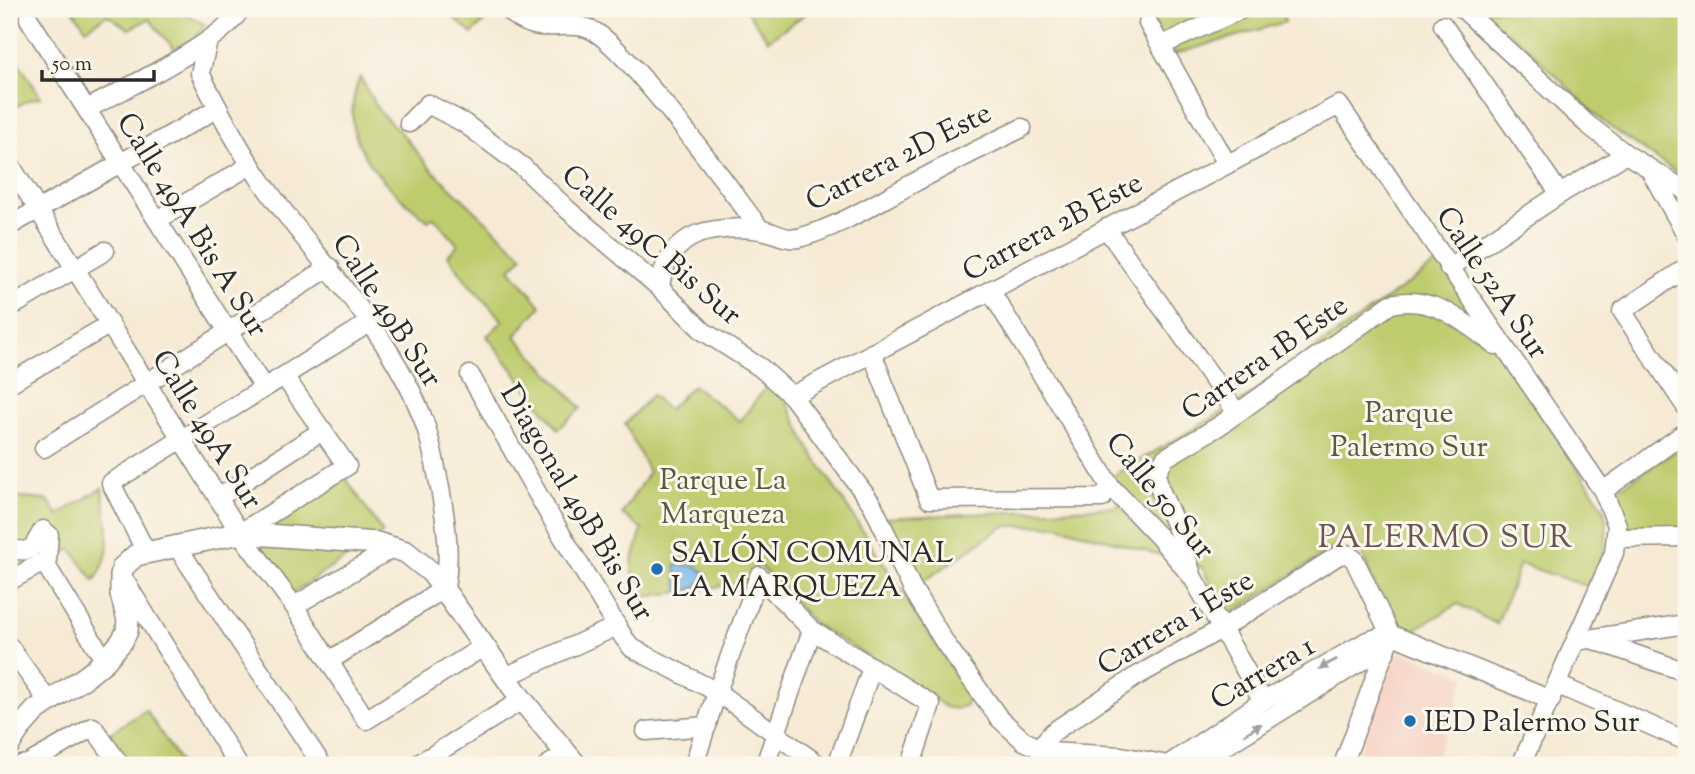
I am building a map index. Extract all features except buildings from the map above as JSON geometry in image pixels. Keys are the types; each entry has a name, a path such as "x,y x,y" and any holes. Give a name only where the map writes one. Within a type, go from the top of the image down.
{"street":[{"path":"87,110 208,41 230,24 240,9"},
{"path":"508,9 536,27 585,27 600,35 634,68 674,115 761,230"},
{"path":"1162,45 1242,9"},
{"path":"1463,9 1568,107 1626,153 1686,191"},
{"name":"Calle 49A Bis A Sur","path":"29,19 264,388"},
{"path":"1148,23 1227,164"},
{"path":"1443,25 1560,194"},
{"name":"Calle 49B Sur","path":"208,41 201,73 218,108 251,165 290,221 330,267 369,323 422,416 444,513 449,549 444,588"},
{"name":"Calle 49C Bis Sur","path":"409,123 428,104 464,123 523,167 568,210 660,288 703,331 761,368 792,396 872,504 912,588 945,643 999,719 1024,741 1038,749"},
{"name":"Carrera 2B Este","path":"792,396 1339,104"},
{"name":"Calle 52A Sur","path":"1339,104 1603,491 1614,511 1618,525 1617,538"},
{"path":"9,226 218,108"},
{"name":"Carrera 2D Este","path":"660,288 665,264 673,253 696,235 716,230 761,230 794,239 836,224 1022,128"},
{"path":"1449,268 1626,153"},
{"name":"Calle 49A Sur","path":"9,163 240,533 294,606 366,720 483,647"},
{"path":"158,220 251,165"},
{"path":"1649,168 1686,234"},
{"path":"1106,228 1237,413"},
{"path":"9,308 105,251"},
{"path":"44,448 330,267"},
{"path":"1686,268 1622,311 1686,407"},
{"name":"Calle 50 Sur","path":"990,290 1110,486 1160,538 1193,578 1262,701"},
{"name":"Carrera 1B Este","path":"1193,578 1178,531 1159,487 1157,475 1165,458 1237,413 1383,308 1401,302 1413,301 1441,308 1458,317 1508,355"},
{"path":"146,552 110,483 369,323"},
{"path":"10,383 110,324"},
{"path":"872,353 929,499 1102,498 1110,486"},
{"name":"Diagonal 49B Bis Sur","path":"470,375 624,638 639,652 717,692 819,765"},
{"path":"240,533 347,466 284,376"},
{"path":"218,498 323,430"},
{"path":"1603,491 1686,432"},
{"path":"9,548 22,550 34,547 43,530 48,533 46,561 105,661"},
{"path":"9,745 27,718 105,661 122,641 128,626 121,594 121,575 129,560 146,552 240,533 377,543 394,547 415,557 444,588 563,761"},
{"path":"1521,765 1554,693 1584,640 1617,538 1686,537"},
{"path":"176,545 322,765"},
{"path":"294,606 394,547"},
{"name":"Carrera 1 Este","path":"1038,749 1053,732 1135,677 1221,629 1339,555 1347,554 1354,559 1390,634"},
{"path":"9,581 46,561"},
{"path":"121,575 238,765"},
{"path":"694,765 759,576 812,630 932,704 911,765"},
{"path":"329,661 444,588"},
{"path":"1584,640 1686,624"},
{"path":"505,677 617,626"},
{"path":"765,765 812,630"},
{"path":"1343,765 1390,634 1686,741"},
{"name":"Carrera 1","path":"1168,765 1262,701 1367,642 1390,634"},
{"path":"1584,640 1686,672"},
{"path":"9,646 48,701"},
{"name":"Carrera 1","path":"1195,765 1218,759 1366,658 1385,653"},
{"path":"837,765 872,668"},
{"path":"417,765 522,700"},
{"path":"646,731 706,726"},
{"path":"21,765 28,764 93,727 120,765"},
{"path":"1038,749 1059,754 1121,756 1168,765"}],"shaded area":[{"name":"IED Palermo Sur","path":"1398,650 1466,677 1433,765 1354,765"}],"green space":[{"path":"72,9 178,9 205,25 181,57 149,19 129,29 107,15 86,29"},
{"path":"444,9 495,9 472,34"},
{"path":"745,9 764,9 767,12 769,9 811,10 768,40"},
{"path":"1145,9 1254,9 1283,14 1285,22 1175,54"},
{"path":"1476,9 1686,9 1686,179 1603,122 1524,44"},
{"path":"9,48 41,97 28,100 9,110"},
{"path":"360,77 379,111 431,169 523,256 510,269 541,306 515,336 581,408 558,429 487,336 503,321 468,283 448,255 458,245 434,217 428,221 394,191 367,159 353,122 353,101"},
{"name":"Parque Palermo Sur","path":"1439,262 1604,508 1606,539 1592,588 1520,564 1497,624 1458,604 1412,631 1391,625 1354,535 1226,617 1202,567 1058,526 1004,526 921,583 885,518 1115,507 1129,498 1111,477 1238,403"},
{"name":"Parque La Marqueza","path":"769,383 788,405 809,448 963,686 969,698 965,706 955,709 945,707 926,692 816,625 759,565 744,583 635,598 632,563 642,529 622,514 649,472 625,424 652,395 668,410 693,385 740,421"},
{"path":"1686,444 1686,528 1628,529 1612,493"},
{"path":"343,474 383,533 288,596 249,536"},
{"path":"102,488 108,548 101,571 94,581 71,549 9,585 9,497 48,500 58,515"},
{"path":"146,710 182,765 130,765 107,735"}],"water":[{"path":"675,565 694,565 707,574 695,588 678,590"}],"place":[{"name":"SALÓN COMUNAL LA MARQUEZA","path":"657,569"},
{"name":"IED Palermo Sur","path":"1410,721"}],"district":[{"name":"PALERMO SUR","path":"1446,536"}]}
